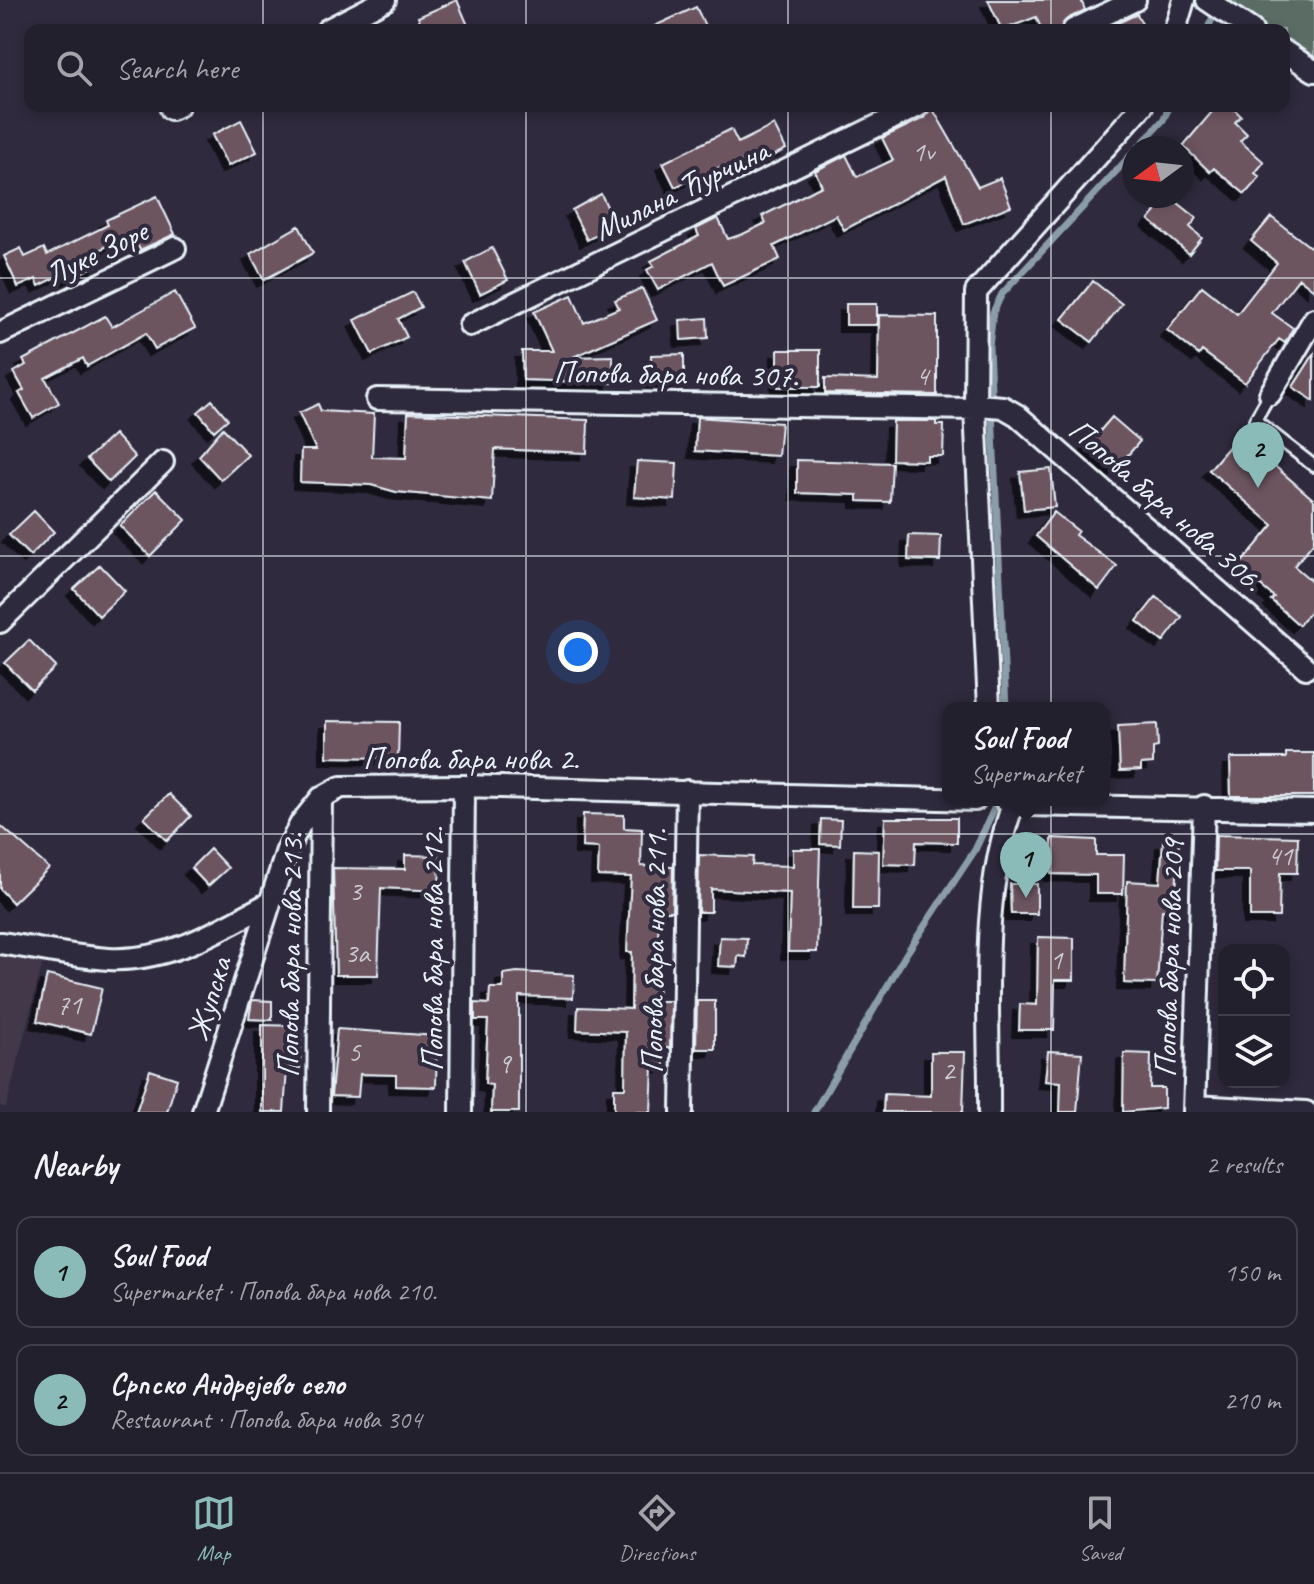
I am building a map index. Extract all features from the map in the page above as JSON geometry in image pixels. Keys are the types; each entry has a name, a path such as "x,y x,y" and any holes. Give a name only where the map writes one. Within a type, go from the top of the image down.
{"street":[{"path":"339,24 385,0"},
{"path":"1085,24 1135,0"},
{"path":"1177,24 1184,0"},
{"path":"1207,0 1243,24"},
{"path":"1290,55 1314,71"},
{"name":"Милана Ћурчина","path":"470,325 906,112"},
{"path":"989,702 973,314 976,292 1137,112"},
{"name":"Луке Зоре","path":"0,333 175,248"},
{"path":"1270,394 1314,319"},
{"name":"Попова бара нова 307.","path":"377,399 977,406"},
{"name":"Попова бара нова 306.","path":"977,406 1003,407 1306,668"},
{"path":"0,622 163,462"},
{"name":"Попова бара нова 2.","path":"269,903 287,850 301,823 321,798 341,787 464,786 942,799"},
{"name":"Попова бара нова 212.","path":"461,1112 464,786"},
{"name":"Попова бара нова 211.","path":"682,1112 687,791"},
{"name":"Попова бара нова 213.","path":"318,1112 321,798"},
{"path":"1110,804 1314,811"},
{"path":"989,1112 992,894 1010,806"},
{"name":"Попова бара нова 209","path":"1194,1109 1204,806"},
{"path":"0,943 110,959 140,957 176,949 214,934 269,903"},
{"name":"Жупска","path":"203,1112 269,903"},
{"path":"1194,1109 1306,1112"}],"lane":[{"path":"1270,394 1255,420 1314,466"}],"shaded area":[{"path":"0,954 43,962 6,1108 0,1106"}],"green space":[{"path":"1206,0 1314,0 1314,74 1290,58 1290,24 1241,24"}],"building":[{"path":"457,0 467,24 421,24 418,17"},
{"path":"988,0 1081,0 1085,10 1067,19 1064,24 1039,24 1036,17 1018,24 999,24"},
{"path":"696,7 704,24 659,24"},
{"path":"1137,14 1142,24 1116,24"},
{"path":"928,112 934,112 978,187 1000,178 1011,206 964,224 946,176 844,230 836,215 774,246 780,259 723,286 712,262 658,290 647,270 654,266 651,261 699,236 696,229 718,218 728,239 766,223 762,216 822,186 815,171 846,155 857,177 893,160 882,138 924,118"},
{"path":"1212,112 1237,112 1241,116 1235,122 1247,134 1240,141 1264,162 1255,173 1260,177 1245,194 1214,168 1210,172 1194,157 1194,136 1192,136"},
{"path":"241,120 257,152 228,166 212,135"},
{"path":"774,125 786,149 767,159 764,152 723,172 720,167 675,187 663,163 731,129 738,143"},
{"path":"601,194 616,225 587,240 572,210"},
{"path":"157,196 175,234 140,250 132,234 93,253 99,264 70,278 67,272 39,286 36,279 18,287 4,256 21,248 25,257 44,248 47,255 108,225 106,220"},
{"path":"1159,208 1184,208 1197,218 1190,227 1202,238 1189,254 1149,220"},
{"path":"1271,217 1314,250 1314,290 1299,278 1272,313 1293,328 1285,343 1279,339 1245,383 1202,351 1199,355 1167,330 1202,286 1237,314 1277,263 1251,241"},
{"path":"299,226 313,253 264,280 250,254"},
{"path":"492,248 508,280 480,294 465,262"},
{"path":"1093,281 1122,304 1092,342 1062,319"},
{"path":"642,288 657,320 573,357 613,356 613,383 523,380 522,351 552,351 534,312 572,295 584,323 619,308 615,300"},
{"path":"175,292 195,328 155,349 146,333 87,366 83,358 45,378 59,403 33,418 19,393 24,390 14,372 26,365 23,360 105,316 112,327"},
{"path":"413,292 421,307 398,319 407,337 372,354 355,320"},
{"path":"846,304 877,304 877,325 846,325"},
{"path":"879,315 937,316 937,395 825,393 825,378 878,380"},
{"path":"707,318 708,338 681,340 680,320"},
{"path":"778,350 820,350 820,387 778,387"},
{"path":"684,354 684,381 651,381 651,355"},
{"path":"1314,354 1314,401 1293,387"},
{"path":"212,400 228,419 214,431 198,412"},
{"path":"318,404 321,411 374,414 372,457 406,458 408,413 588,420 587,453 495,449 492,501 396,492 371,485 300,482 301,450 316,450 299,413"},
{"path":"697,417 781,423 778,456 695,451"},
{"path":"1112,417 1140,441 1115,470 1087,446"},
{"path":"893,421 936,421 936,425 944,425 943,456 927,456 927,461 892,460"},
{"path":"223,428 248,455 221,480 199,456"},
{"path":"114,434 135,457 109,482 87,459"},
{"path":"1239,435 1314,500 1314,542 1294,566 1314,583 1314,607 1299,625 1271,600 1274,597 1238,567 1273,525 1209,470"},
{"path":"797,460 892,463 890,502 858,501 858,495 797,493"},
{"path":"637,461 677,463 675,500 634,497"},
{"path":"1051,469 1055,507 1024,510 1020,472"},
{"path":"156,490 186,520 150,556 120,526"},
{"path":"34,511 54,532 30,556 9,535"},
{"path":"1054,512 1078,531 1075,535 1117,566 1099,590 1036,536"},
{"path":"909,535 941,536 940,561 908,560"},
{"path":"100,565 125,591 99,616 74,589"},
{"path":"1156,597 1182,617 1163,642 1137,621"},
{"path":"29,640 56,667 32,690 5,663"},
{"path":"327,721 399,722 398,758 327,757"},
{"path":"1157,724 1158,747 1153,748 1153,763 1141,764 1141,770 1120,771 1118,726"},
{"path":"1286,753 1314,753 1314,796 1231,796 1230,758 1286,758"},
{"path":"169,794 191,816 167,841 144,818"},
{"path":"583,814 624,815 624,828 642,829 641,866 673,867 672,911 659,911 657,969 658,1001 671,1001 670,1048 664,1048 664,1066 653,1066 651,1112 614,1112 614,1088 625,1088 626,1032 577,1030 578,1007 631,1009 632,952 627,952 631,877 598,876 599,848 582,847"},
{"path":"885,818 957,818 957,843 916,842 915,865 883,864"},
{"path":"821,819 841,820 840,845 820,844"},
{"path":"0,825 49,868 13,903 0,889"},
{"path":"1216,835 1298,837 1297,873 1280,873 1279,917 1250,917 1250,871 1215,871"},
{"path":"1052,838 1096,840 1096,855 1124,855 1123,894 1096,894 1096,875 1051,874"},
{"path":"1163,841 1179,842 1175,911 1162,910 1157,984 1124,983 1127,881 1160,883"},
{"path":"210,849 228,868 208,886 191,868"},
{"path":"793,849 820,849 817,952 788,952 790,893 711,889 711,912 698,912 699,855 753,857 752,865 793,866"},
{"path":"854,850 879,851 878,909 853,909"},
{"path":"405,855 440,856 439,891 381,888 378,975 336,975 333,868 405,869"},
{"path":"1010,884 1037,884 1037,914 1011,914"},
{"path":"720,937 747,938 746,957 738,956 737,967 718,966"},
{"path":"1038,937 1074,938 1074,980 1055,980 1054,1030 1019,1030 1020,1004 1037,1005"},
{"path":"503,974 574,975 573,998 519,996 519,1112 491,1112 492,1085 485,1084 488,1020 475,1020 475,1003 489,1004 490,988 503,988"},
{"path":"47,975 102,988 91,1034 37,1021"},
{"path":"252,1000 272,1001 272,1020 249,1019"},
{"path":"697,1001 715,1001 715,1049 696,1049"},
{"path":"262,1025 301,1026 300,1068 287,1068 284,1112 262,1112"},
{"path":"337,1029 437,1036 436,1087 396,1086 396,1075 360,1074 358,1097 331,1096"},
{"path":"1048,1051 1082,1053 1077,1112 1060,1112 1061,1082 1045,1081"},
{"path":"931,1052 965,1052 963,1112 883,1112 884,1094 931,1096"},
{"path":"1124,1053 1151,1054 1150,1088 1164,1088 1164,1108 1123,1112"},
{"path":"150,1070 177,1079 167,1112 136,1112"}],"waterway":[{"path":"1210,24 1213,17"},
{"path":"1149,136 1167,112"},
{"path":"1006,702 989,347 993,312 1002,294 1122,165"},
{"path":"814,1112 906,954 975,850 995,806"}],"place":[{"name":"Српско Андрејево село","path":"1258,488"},
{"name":"Soul Food","path":"1026,898"}]}
